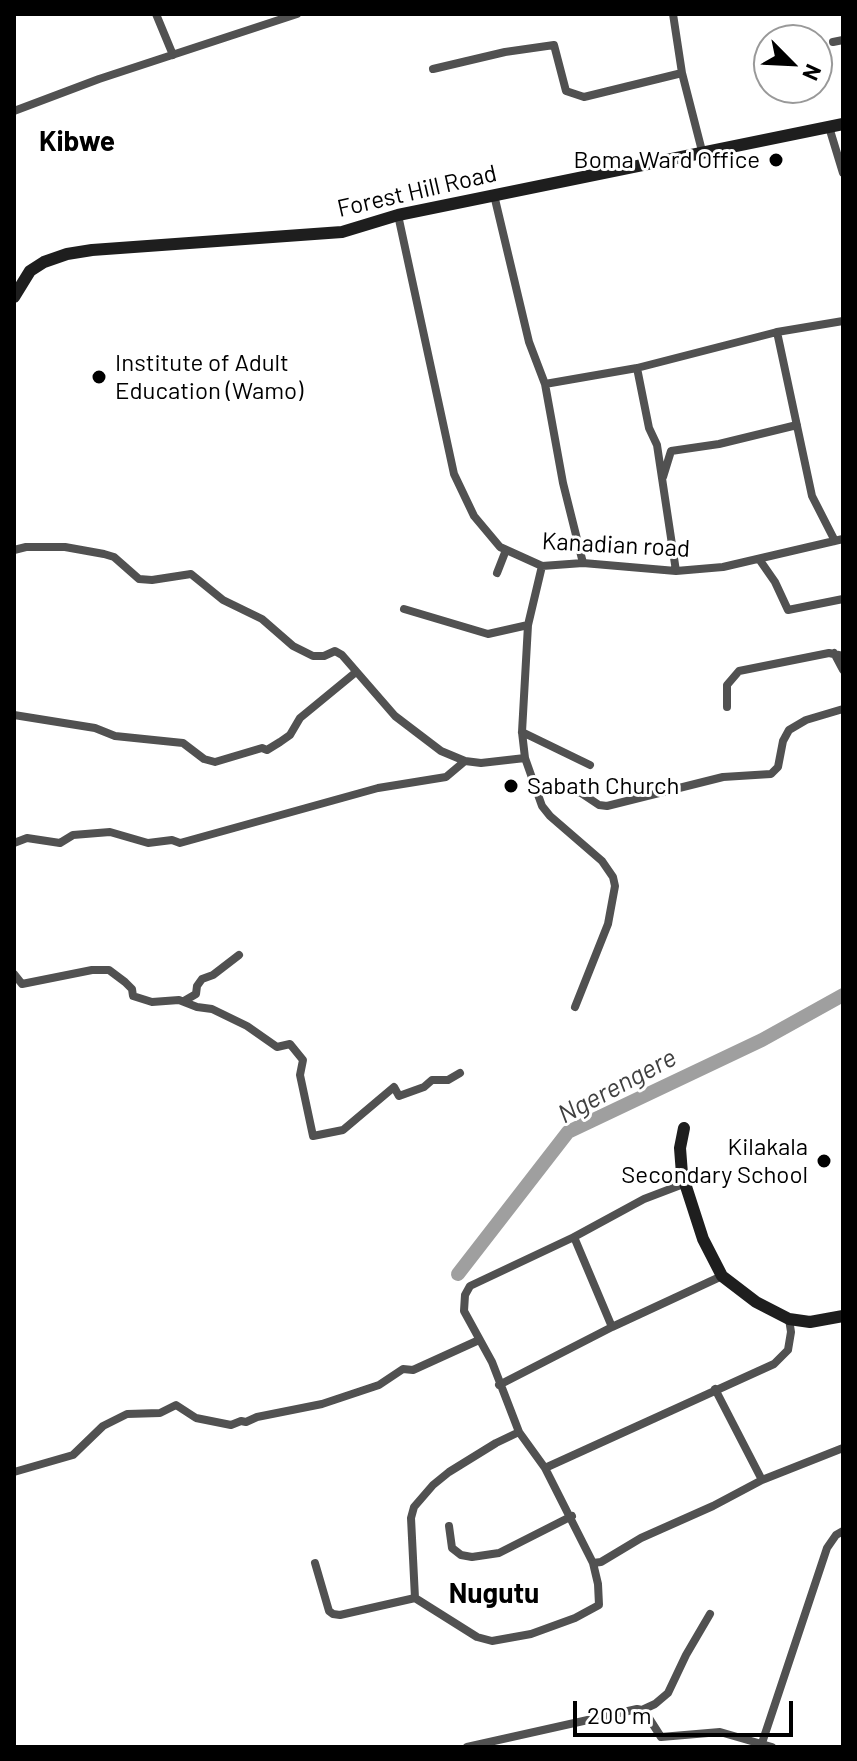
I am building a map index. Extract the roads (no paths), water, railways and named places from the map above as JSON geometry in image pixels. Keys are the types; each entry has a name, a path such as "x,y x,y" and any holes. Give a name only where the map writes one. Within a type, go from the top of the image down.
{"street":[{"path":"156,14 173,55"},
{"path":"14,111 99,79 297,14"},
{"path":"673,14 682,73 702,151"},
{"path":"833,42 843,40"},
{"path":"433,69 494,54 554,45 566,91 584,97 682,73"},
{"name":"Forest Hill Road","path":"14,297 30,271 67,254 342,232 398,215 843,124"},
{"path":"829,127 843,173"},
{"path":"494,195 529,342 545,384 563,483 583,563"},
{"name":"Kanadian road","path":"398,215 454,474 474,516 500,547 542,566 583,563 676,571 723,567 839,540"},
{"path":"545,384 637,368 777,332 843,321"},
{"path":"777,332 812,496 839,540"},
{"path":"637,368 649,428 657,445 676,571"},
{"path":"657,445 671,451 719,444 797,425"},
{"path":"662,482 671,451"},
{"path":"14,550 65,547 104,554 114,557 139,579 191,574 223,600 262,619 293,646 313,656 324,656 335,651 348,660 395,716 441,751 465,761 481,763 525,758"},
{"path":"497,573 506,550"},
{"path":"759,559 775,582 788,610 843,599"},
{"path":"542,566 528,625 522,732 525,758 550,816 597,856 614,882 615,894 608,924 575,1007"},
{"path":"404,609 488,634 528,625"},
{"path":"727,707 727,685 739,671 839,655 843,670"},
{"path":"14,715 95,728 115,736 183,743 204,759 215,762 262,748 267,750 280,742 290,735 300,718 356,672"},
{"path":"538,793 560,788 581,793 599,805 607,806 730,775 771,774 777,769 783,741 789,730 806,720 843,709"},
{"path":"522,732 590,765"},
{"path":"14,843 27,838 60,843 73,835 110,832 148,843 172,840 180,843 378,788 446,777 465,761"},
{"path":"184,1001 196,994 202,979 213,975 239,955"},
{"path":"14,974 22,984 92,970 109,970 125,982 133,996 152,1002 184,1001 218,1011 277,1047 290,1044 303,1060 300,1075 313,1136 343,1130 394,1087 399,1096 424,1087 432,1080 448,1080 460,1073"},
{"path":"684,1128 680,1160 690,1203 703,1239 722,1276 756,1302 789,1319 810,1322 843,1316"},
{"path":"315,1563 329,1611 333,1614 415,1598 477,1637 492,1641 531,1634 575,1618 599,1605 600,1593 593,1563 572,1516 545,1468 519,1432 492,1362 464,1311 465,1295 470,1286 574,1237 644,1199 686,1183"},
{"path":"574,1237 612,1327"},
{"path":"499,1385 612,1327 722,1276"},
{"path":"545,1468 781,1360 791,1339 789,1319"},
{"path":"14,1472 73,1455 103,1426 127,1414 160,1413 176,1405 196,1418 231,1425 246,1422 322,1404 379,1385 403,1369 413,1370 479,1340"},
{"path":"715,1389 762,1480"},
{"path":"415,1598 411,1518 414,1507 449,1472 519,1432"},
{"path":"593,1563 601,1562 641,1538 762,1480 843,1448"},
{"path":"449,1526 452,1548 461,1555 472,1557 499,1553 572,1516"},
{"path":"762,1743 827,1548 843,1531"},
{"path":"467,1747 622,1711 642,1710 655,1704 668,1693 710,1614"},
{"path":"642,1710 658,1734 660,1747"},
{"path":"658,1734 667,1738 720,1732 772,1747"},
{"path":"516,1735 520,1747"}],"waterway":[{"name":"Ngerengere","path":"458,1274 568,1132 762,1040 843,995"}],"place":[{"name":"Boma Ward Office","path":"776,160"},
{"name":"Institute of Adult Education (Wamo)","path":"99,377"},
{"name":"Sabath Church","path":"511,786"},
{"name":"Kilakala Secondary School","path":"824,1161"}],"district":[{"name":"Kibwe","path":"77,142"},
{"name":"Nugutu","path":"494,1594"}]}
